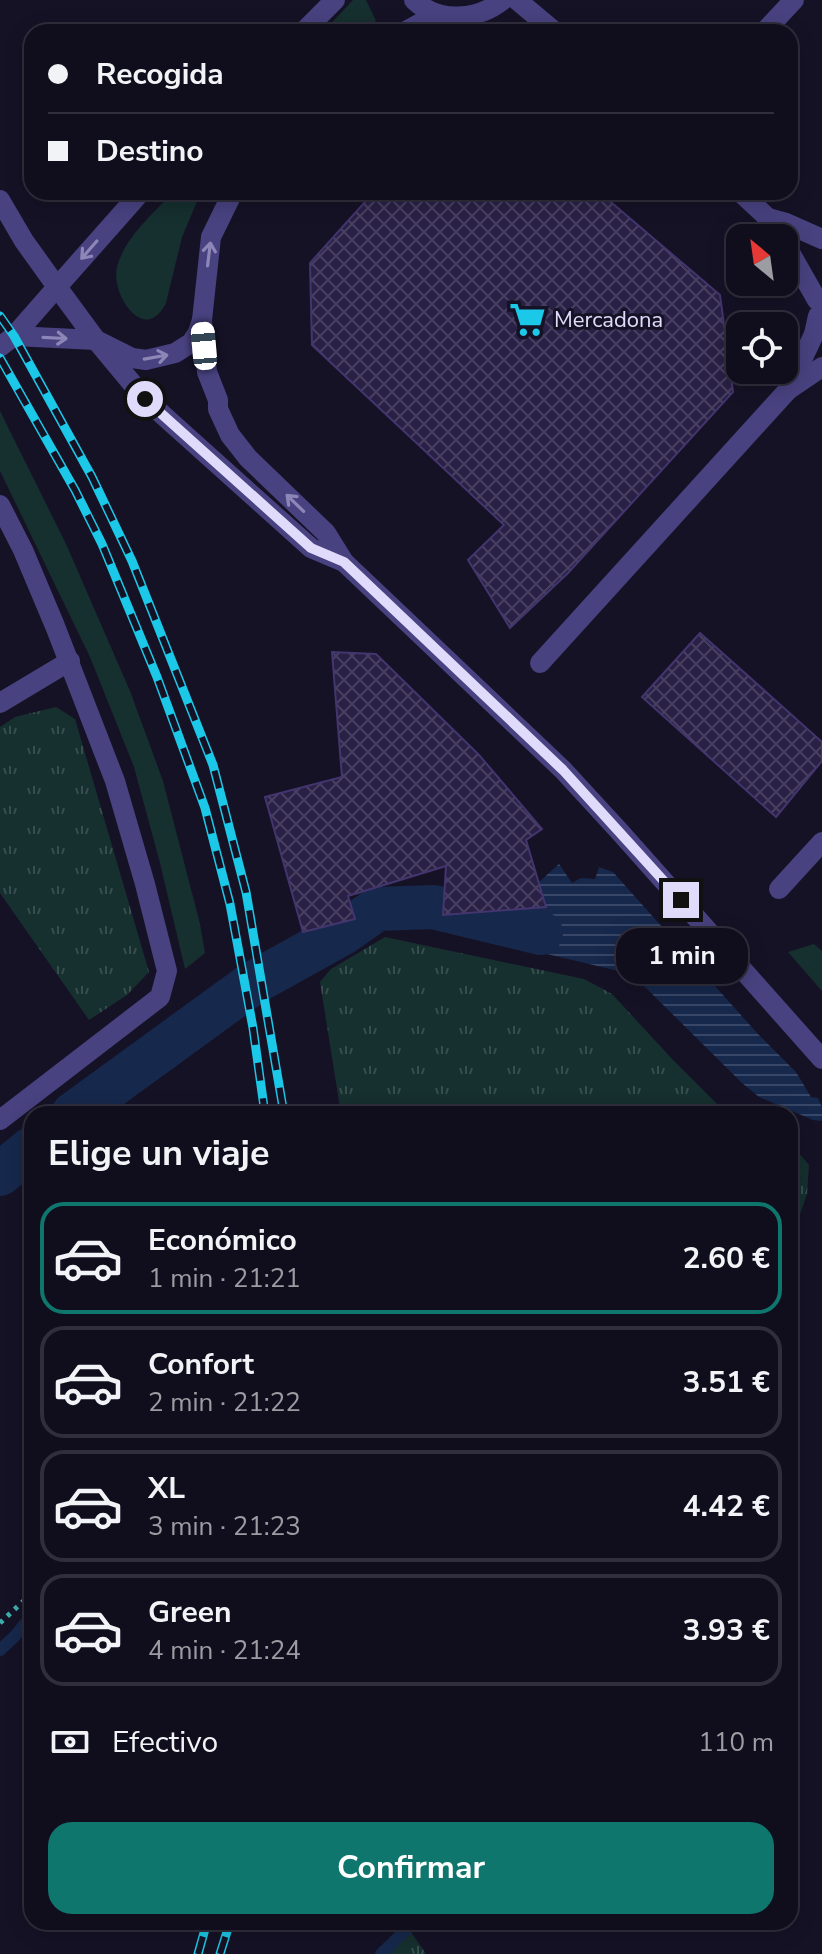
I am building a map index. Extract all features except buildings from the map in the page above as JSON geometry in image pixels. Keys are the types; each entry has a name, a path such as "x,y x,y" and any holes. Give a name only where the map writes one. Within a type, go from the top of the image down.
{"street":[{"path":"311,24 335,0"},
{"path":"414,0 437,14 456,17 476,15 503,0"},
{"path":"517,0 546,24"},
{"path":"772,24 794,0"},
{"path":"419,24 437,14"},
{"path":"0,200 57,287 145,399 311,548 344,562"},
{"path":"7,342 134,200"},
{"path":"229,200 211,237 202,320 207,372 230,435 248,458 326,533 344,562 563,770 822,1059"},
{"path":"749,200 772,224"},
{"path":"768,218 822,239"},
{"path":"788,390 814,334 820,306 798,267"},
{"path":"7,342 96,340 132,358 146,360 175,353 191,343 202,320"},
{"path":"540,663 788,390 822,367"},
{"path":"0,505 23,550 70,661 115,781 167,971 160,997 0,1120"},
{"path":"0,703 70,661"},
{"path":"779,889 822,842"}],"path":[{"path":"0,1623 24,1600"}],"green space":[{"path":"353,0 366,0 376,21 371,24 330,24"},
{"path":"165,200 198,200 182,237 166,303 158,315 148,319 139,318 131,311 124,302 116,278 126,246"},
{"path":"0,411 66,544 130,691 163,781 205,953 185,969 134,767 90,657 0,471"},
{"path":"56,707 75,719 149,972 127,995 89,1020 0,893 0,727 15,717"},
{"path":"385,937 584,979 612,994 719,1106 340,1106 320,982 331,969"},
{"path":"814,944 822,951 822,991 788,952"},
{"path":"798,1152 809,1165 807,1194 798,1220"},
{"path":"410,1930 426,1954 384,1954"}],"water":[{"path":"559,864 572,883 581,878 595,879 599,867 613,872 757,1033 796,1072 811,1097 818,1098 822,1121 798,1114 798,1106 780,1106 759,1097 646,988 623,972 480,938 483,920 498,919"}],"waterway":[{"path":"84,1106 253,983 343,933 377,909 433,907 541,933"},
{"path":"0,1174 24,1154"},
{"path":"0,1650 24,1625"},
{"path":"381,1954 406,1930"}],"railway":[{"path":"0,316 92,477 132,561 213,765 246,892 283,1106"},
{"path":"0,358 102,544 157,677 205,808 230,904 264,1106"},
{"path":"198,1954 205,1930"},
{"path":"220,1954 228,1930"}],"place":[{"name":"Mercadona","path":"528,320"}],"route":[{"path":"145,399 311,548 344,562 563,770 681,900"}]}
